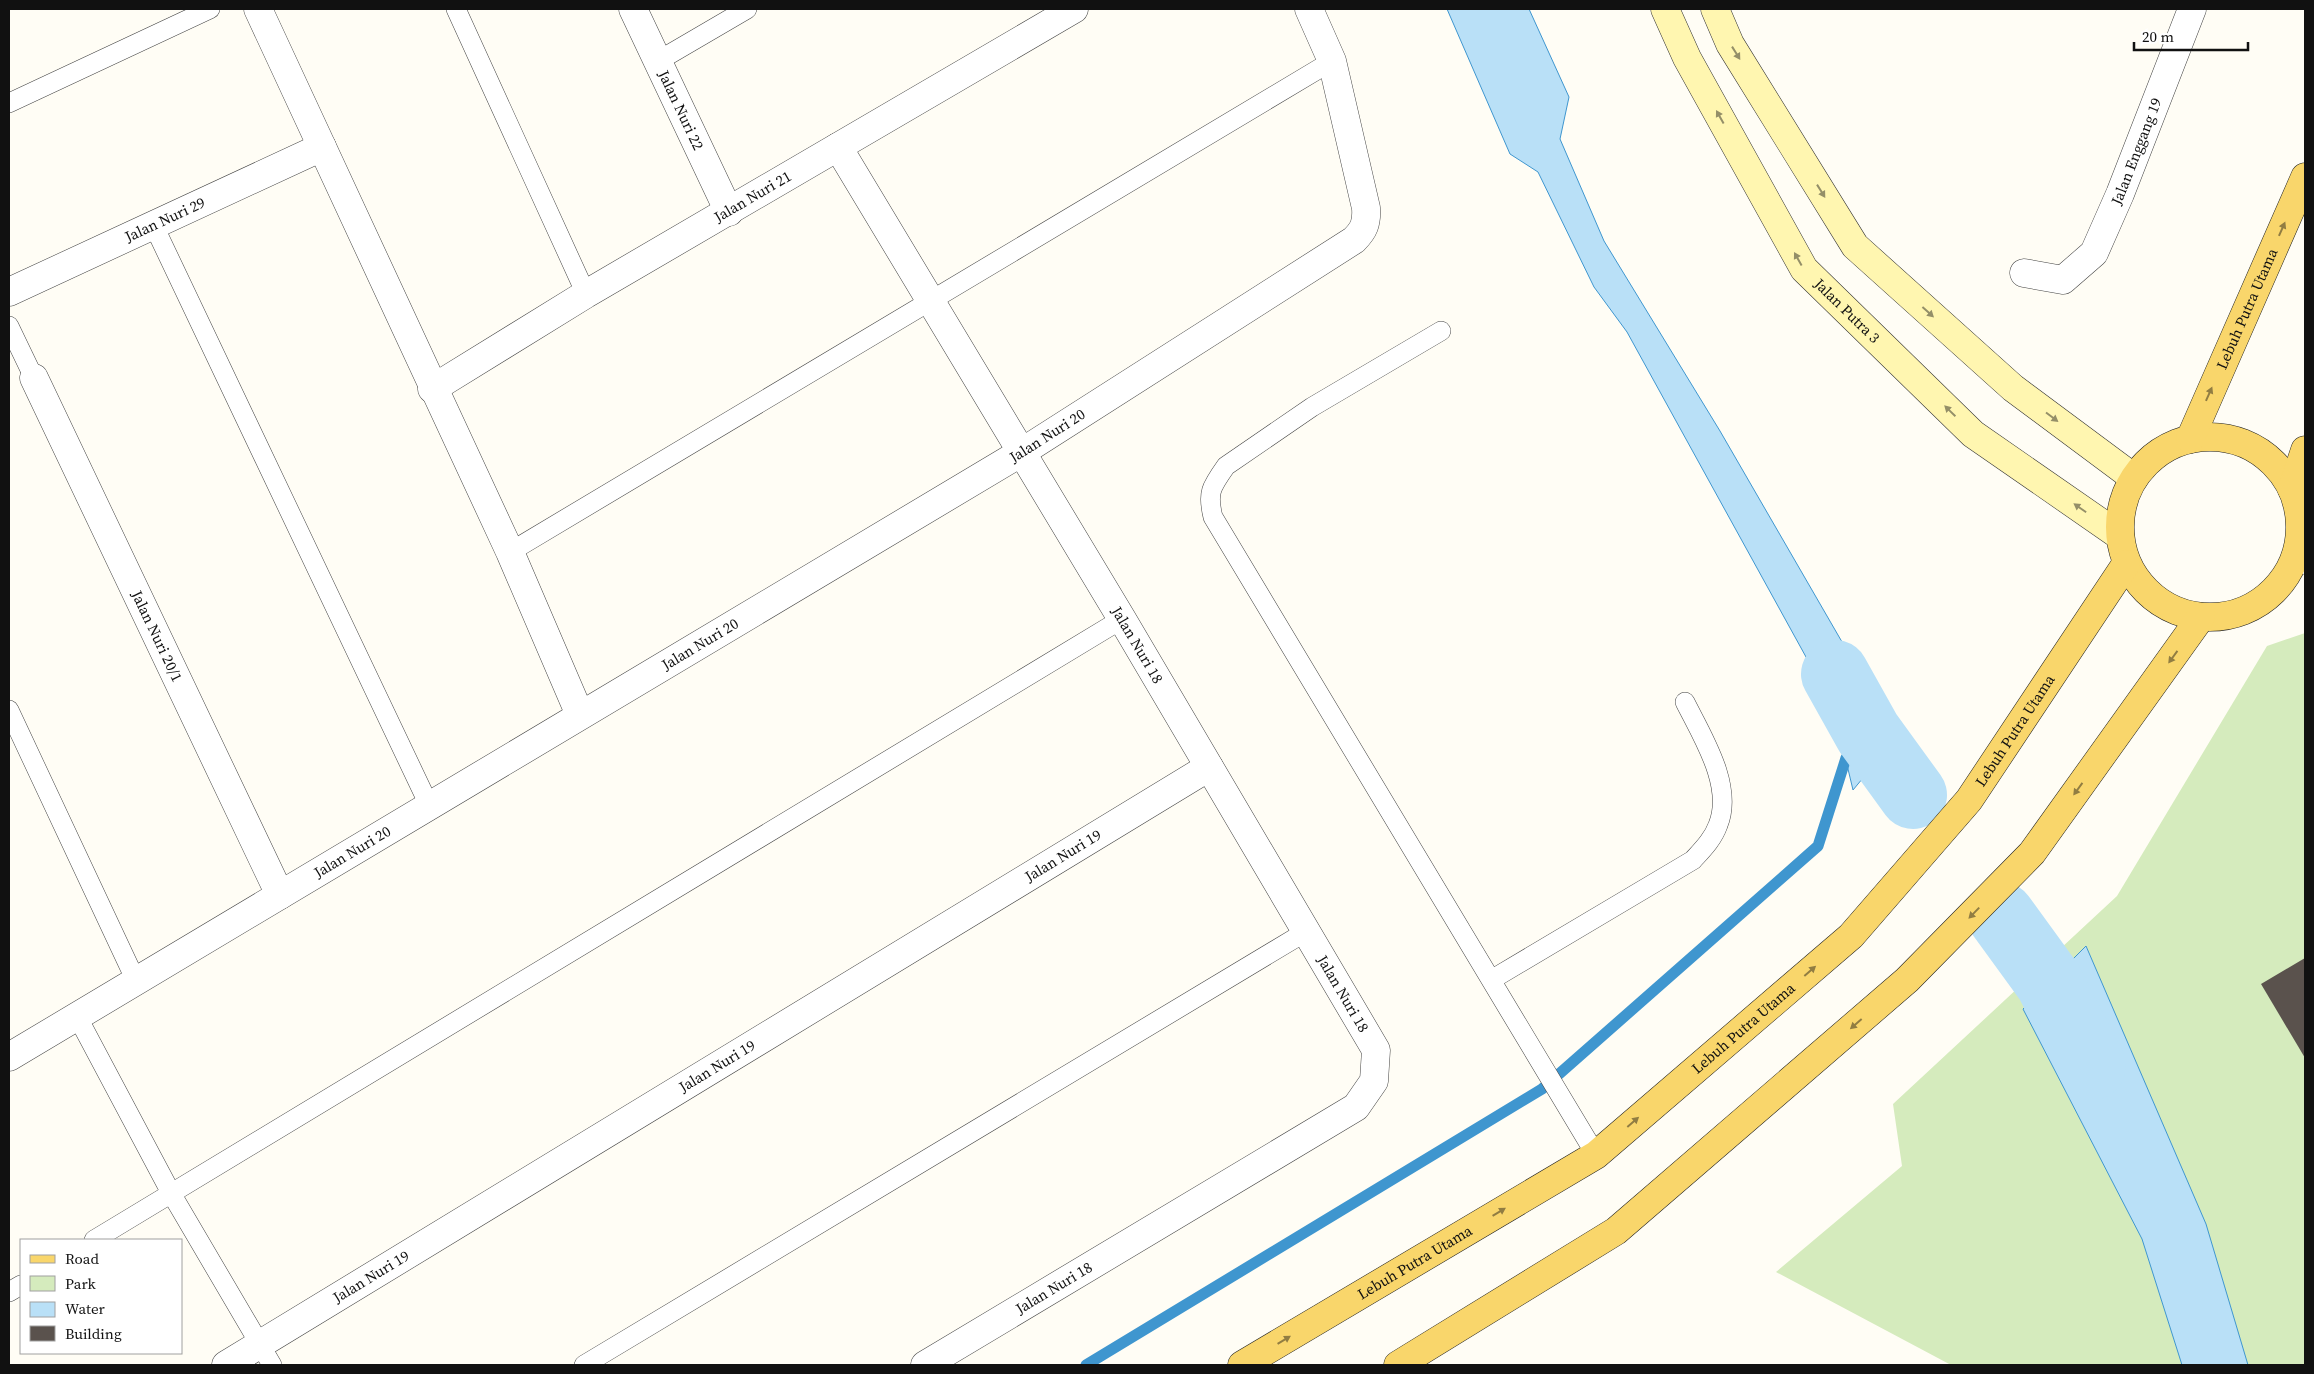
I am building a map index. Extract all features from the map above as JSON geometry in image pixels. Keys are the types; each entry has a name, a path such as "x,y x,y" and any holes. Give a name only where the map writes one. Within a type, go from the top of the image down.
{"main road":[{"name":"Lebuh Putra Utama","path":"2190,439 2305,177"},
{"path":"2220,437 2250,446 2275,464 2292,489 2299,511 2300,558 2281,583 2259,603 2231,615 2201,617 2178,612 2157,601 2139,584 2126,564 2120,536 2122,506 2134,478 2149,460 2168,447 2190,439 2220,437"},
{"path":"2292,489 2305,450"},
{"name":"Lebuh Putra Utama","path":"1242,1365 1596,1155 1851,936 1969,800 2126,564"},
{"path":"1398,1365 1616,1231 1907,980 2032,853 2201,617"}],"street":[{"path":"258,9 432,389 510,552 580,715"},
{"name":"Jalan Nuri 22","path":"633,9 729,212"},
{"name":"Jalan Nuri 21","path":"432,389 586,294 1074,9"},
{"path":"1310,9 1332,61"},
{"name":"Jalan Putra 3","path":"1665,9 1687,58 1804,269 1973,434 2120,536"},
{"path":"1715,9 1730,44 1855,246 2013,388 2134,478"},
{"name":"Jalan Enggang 19","path":"2024,273 2063,280 2094,253 2120,194 2192,9"},
{"name":"Jalan Nuri 20","path":"9,1057 1022,452 1354,240 1363,232 1367,220 1366,208 1332,61"},
{"name":"Jalan Nuri 29","path":"9,292 322,147"},
{"name":"Jalan Nuri 18","path":"838,147 1122,619 1376,1050 1374,1081 1356,1107 925,1365"},
{"name":"Jalan Nuri 20/1","path":"34,378 280,895"},
{"name":"Jalan Nuri 19","path":"226,1365 266,1355 1209,767"}],"lane":[{"path":"9,102 210,9"},
{"path":"456,9 586,294"},
{"path":"658,61 747,9"},
{"path":"510,552 1332,61"},
{"path":"153,224 430,805"},
{"path":"9,326 34,378"},
{"path":"1441,332 1312,407 1226,466 1216,480 1208,498 1213,518 1536,1052 1596,1155"},
{"path":"96,1239 1122,619"},
{"path":"1491,980 1693,860 1708,843 1719,824 1723,793 1713,758 1685,702"},
{"path":"9,710 136,981"},
{"path":"584,1365 1307,931"},
{"path":"77,1016 171,1193 266,1355"},
{"path":"9,1292 20,1286"}],"green space":[{"path":"2305,633 2305,1365 1951,1365 1776,1272 1902,1166 1893,1104 2117,896 2267,646"}],"water":[{"path":"1447,9 1529,9 1569,97 1560,139 1604,241 1720,431 1897,737 1853,790 1833,706 1627,332 1594,287 1538,172 1510,154"},
{"path":"2086,946 2206,1224 2248,1365 2182,1365 2142,1239 2023,1009"}],"building":[{"path":"2305,958 2305,1058 2261,984"}],"waterway":[{"path":"1835,674 1868,733 1913,795"},
{"path":"1086,1365 1542,1089 1818,846 1846,758 1856,747"},
{"path":"2001,916 2049,982 2092,1066"}]}
